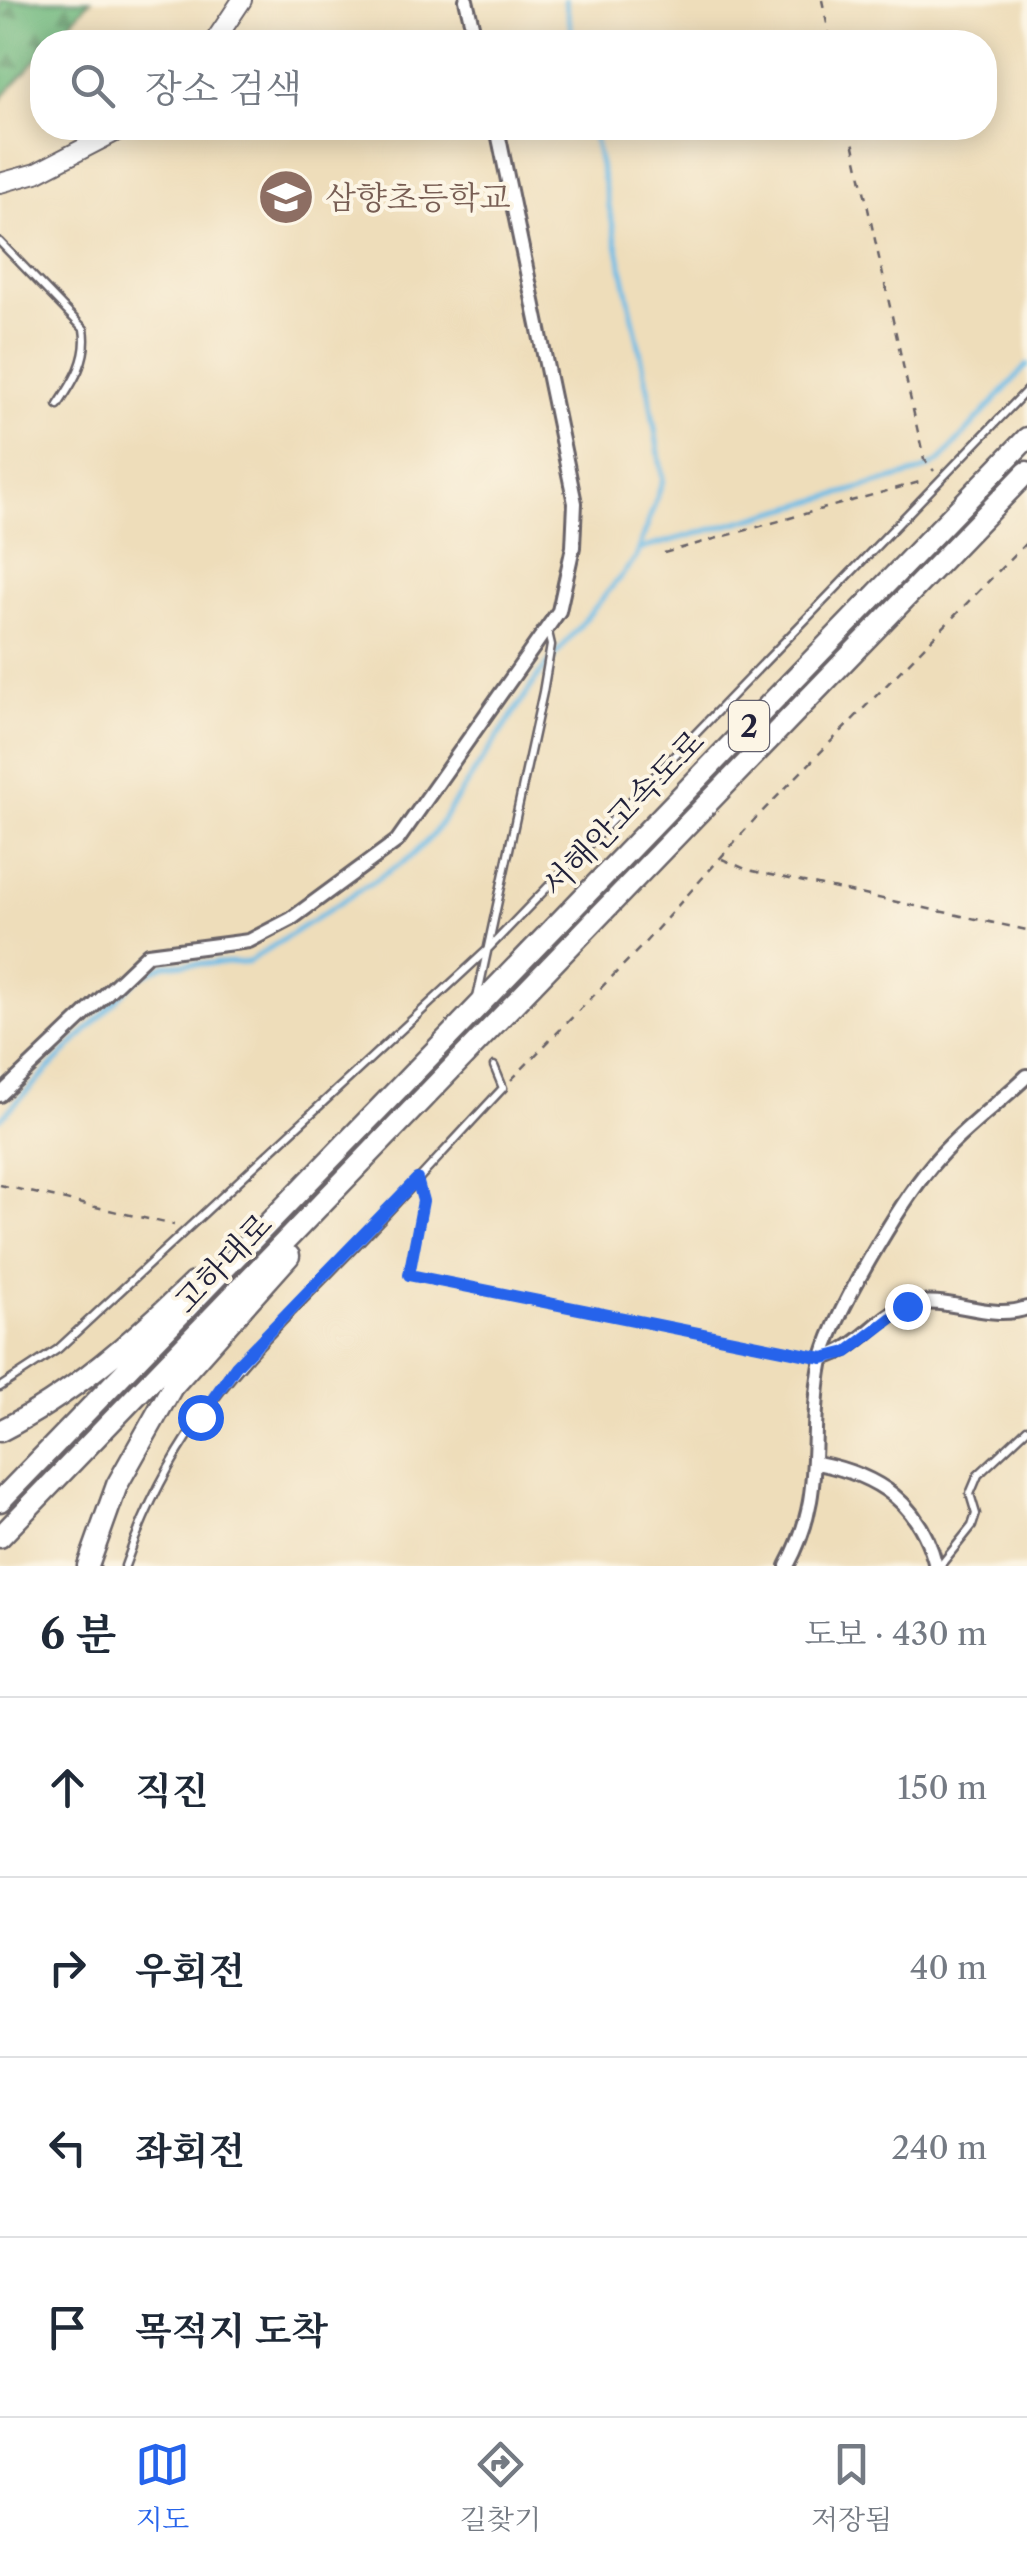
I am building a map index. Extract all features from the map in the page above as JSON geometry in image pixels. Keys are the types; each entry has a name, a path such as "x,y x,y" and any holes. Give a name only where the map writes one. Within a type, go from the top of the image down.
{"highway":[{"name":"서해안고속도로","path":"474,1007 1027,438"},
{"name":"서해안고속도로","path":"490,1029 1027,472"},
{"path":"0,1430 34,1414 90,1374 182,1294 474,1007"},
{"name":"고하대로","path":"0,1502 474,1007"},
{"path":"88,1566 118,1485 172,1388 490,1029"},
{"name":"고하대로","path":"0,1538 490,1029"}],"main road":[{"path":"222,30 242,0"},
{"path":"0,183 36,173 100,140"}],"street":[{"path":"466,0 473,30"},
{"path":"0,1095 148,954 249,941 291,918 397,842 548,632 567,585 575,503 499,140"},
{"path":"787,1566 808,1519 818,1463 823,1358 835,1324 931,1166 1027,1076"},
{"path":"823,1358 847,1352 886,1319 914,1304 992,1315 1027,1308"},
{"path":"818,1463 860,1473 898,1497 916,1518 938,1566"}],"lane":[{"path":"0,242 84,329 86,346 79,370 58,405"},
{"path":"0,1388 58,1349 486,951 1027,390"},
{"path":"474,1007 543,692 551,645 548,632"},
{"path":"125,1566 169,1466 236,1366 503,1088 494,1066"},
{"path":"938,1566 972,1526 976,1514 970,1494 978,1475 1027,1429"}],"path":[{"path":"822,0 828,30"},
{"path":"853,140 924,459 944,476"},
{"path":"664,553 944,476"},
{"path":"503,1088 1027,542"},
{"path":"720,858 748,870 1027,930"},
{"path":"417,1179 423,1201 409,1275 823,1358"},
{"path":"0,1185 186,1230"}],"green space":[{"path":"0,0 91,0 63,30 30,30 30,66 0,100"}],"waterway":[{"path":"565,0 571,30"},
{"path":"0,1119 139,977 166,965 248,962 408,859 432,836 539,675 636,558 663,480 649,392 595,140"},
{"path":"641,549 919,472 939,462 1027,365"}],"place":[{"name":"삼향초등학교","path":"286,197"}],"route":[{"path":"200,1417 236,1366 417,1179 423,1201 409,1275 823,1358 847,1352 907,1306"}]}
